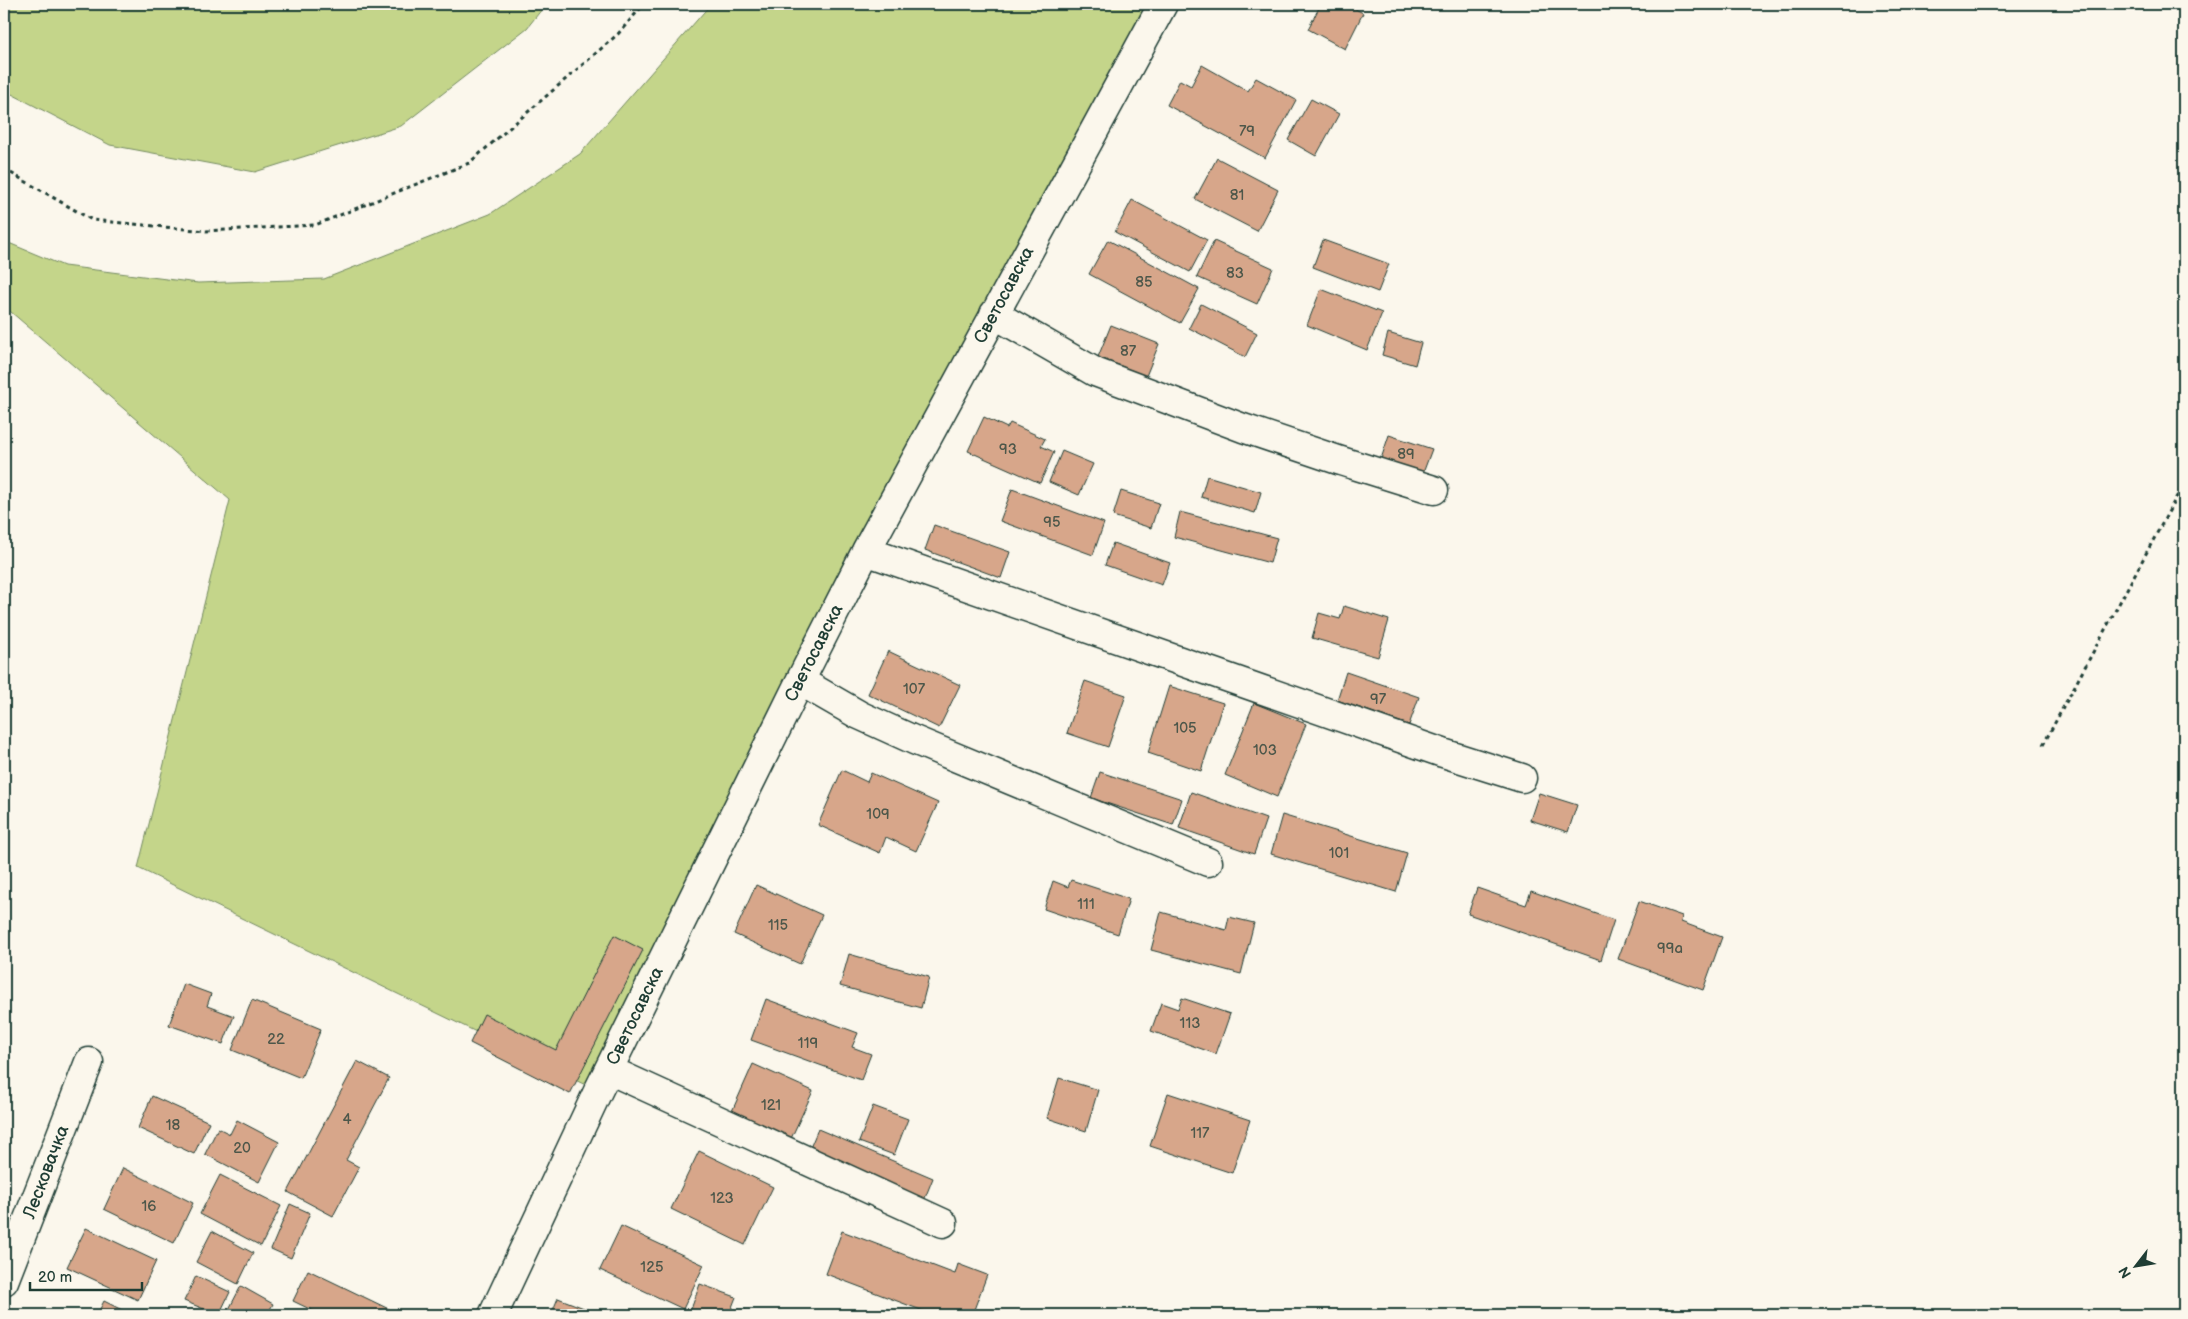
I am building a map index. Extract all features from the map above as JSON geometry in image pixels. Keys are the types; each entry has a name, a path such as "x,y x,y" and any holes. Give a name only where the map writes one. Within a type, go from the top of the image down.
{"street":[{"name":"Светосавска","path":"493,1315 609,1070 866,551 1162,4"},
{"path":"994,314 1095,372 1243,428 1434,490"},
{"path":"866,551 1443,753 1522,778"},
{"path":"800,681 859,715 914,740 1208,862"},
{"name":"Лесковачка","path":"4,1281 88,1062"},
{"path":"609,1070 943,1224"}],"path":[{"path":"4,169 92,220 206,230 315,225 469,164 618,34 644,4"},
{"path":"2043,745 2184,483"}],"green space":[{"path":"4,4 546,4 527,28 401,126 255,172 110,145 4,90"},
{"path":"711,4 1169,4 598,1091 138,868 230,500 4,306 4,241 64,266 198,283 324,279 490,214 580,154"}],"building":[{"path":"1321,4 1346,4 1363,13 1345,49 1308,29"},
{"path":"1202,65 1248,91 1256,78 1296,100 1265,158 1167,105 1180,80 1191,86"},
{"path":"1311,99 1339,114 1316,156 1288,140"},
{"path":"1217,158 1278,190 1257,231 1195,199"},
{"path":"1132,200 1207,240 1190,272 1115,232"},
{"path":"1108,240 1199,289 1180,323 1089,274"},
{"path":"1323,240 1389,264 1378,292 1313,267"},
{"path":"1214,241 1273,268 1257,304 1197,277"},
{"path":"1321,289 1382,313 1367,350 1307,325"},
{"path":"1201,304 1257,333 1245,357 1189,328"},
{"path":"1111,325 1159,344 1146,376 1098,357"},
{"path":"1388,333 1421,343 1415,365 1382,355"},
{"path":"984,417 1007,428 1010,423 1045,439 1041,446 1054,452 1040,483 968,451"},
{"path":"1389,435 1432,449 1423,473 1381,459"},
{"path":"1062,451 1093,464 1079,495 1049,482"},
{"path":"1207,476 1261,492 1255,513 1201,497"},
{"path":"1012,489 1104,523 1093,555 1000,521"},
{"path":"1121,491 1159,503 1151,528 1113,516"},
{"path":"1180,512 1277,538 1270,563 1174,537"},
{"path":"934,525 1010,552 1001,578 925,550"},
{"path":"1113,543 1170,563 1162,585 1105,565"},
{"path":"1344,606 1389,620 1378,657 1312,638 1319,613 1340,619"},
{"path":"888,651 960,685 939,728 868,694"},
{"path":"1346,672 1419,697 1409,725 1337,700"},
{"path":"1085,681 1126,695 1108,747 1067,733"},
{"path":"1169,686 1223,703 1201,771 1148,753"},
{"path":"1254,703 1306,724 1277,797 1225,775"},
{"path":"842,770 867,782 871,773 938,803 916,851 886,837 880,853 818,825"},
{"path":"1100,772 1182,799 1173,825 1091,798"},
{"path":"1191,792 1266,819 1254,854 1179,828"},
{"path":"1539,793 1577,805 1568,832 1530,820"},
{"path":"1282,815 1407,853 1396,892 1271,854"},
{"path":"1071,880 1129,899 1118,934 1044,909 1053,881 1068,887"},
{"path":"756,885 822,915 800,964 734,934"},
{"path":"1477,888 1526,905 1531,891 1614,920 1601,960 1468,914"},
{"path":"1639,901 1682,916 1681,922 1722,937 1703,990 1618,959"},
{"path":"1161,912 1226,930 1229,917 1254,923 1241,974 1151,950"},
{"path":"614,935 643,950 570,1094 470,1043 484,1014 556,1050"},
{"path":"849,954 929,977 921,1008 840,986"},
{"path":"184,984 211,994 207,1006 234,1016 223,1044 169,1025"},
{"path":"1182,998 1230,1014 1216,1054 1151,1031 1161,1003 1178,1009"},
{"path":"766,999 858,1033 852,1047 871,1054 861,1080 751,1040"},
{"path":"252,1000 321,1029 301,1078 232,1050"},
{"path":"357,1061 389,1078 346,1160 359,1167 333,1216 288,1192"},
{"path":"753,1064 813,1091 788,1145 729,1118"},
{"path":"1059,1078 1098,1090 1086,1131 1047,1118"},
{"path":"1168,1093 1250,1120 1232,1173 1150,1146"},
{"path":"152,1096 209,1122 194,1154 138,1128"},
{"path":"873,1106 908,1119 894,1155 859,1142"},
{"path":"237,1120 279,1142 259,1182 205,1154 218,1128 230,1134"},
{"path":"818,1129 933,1178 923,1203 807,1155"},
{"path":"699,1151 773,1187 745,1245 671,1209"},
{"path":"123,1168 193,1203 174,1243 104,1209"},
{"path":"220,1175 281,1206 261,1246 200,1214"},
{"path":"290,1204 310,1213 291,1258 271,1249"},
{"path":"621,1226 704,1265 683,1309 600,1270"},
{"path":"86,1228 156,1261 138,1300 67,1267"},
{"path":"212,1231 253,1253 238,1284 196,1262"},
{"path":"842,1231 955,1274 958,1264 987,1275 972,1315 934,1315 826,1274"},
{"path":"308,1270 395,1312 393,1315 322,1315 293,1301"},
{"path":"196,1276 230,1292 219,1315 184,1301"},
{"path":"700,1284 736,1297 729,1315 689,1315"},
{"path":"241,1286 273,1304 267,1315 226,1315"},
{"path":"558,1298 602,1315 551,1315"},
{"path":"104,1301 132,1315 97,1315"},
{"path":"745,1310 758,1315 743,1315"}]}
